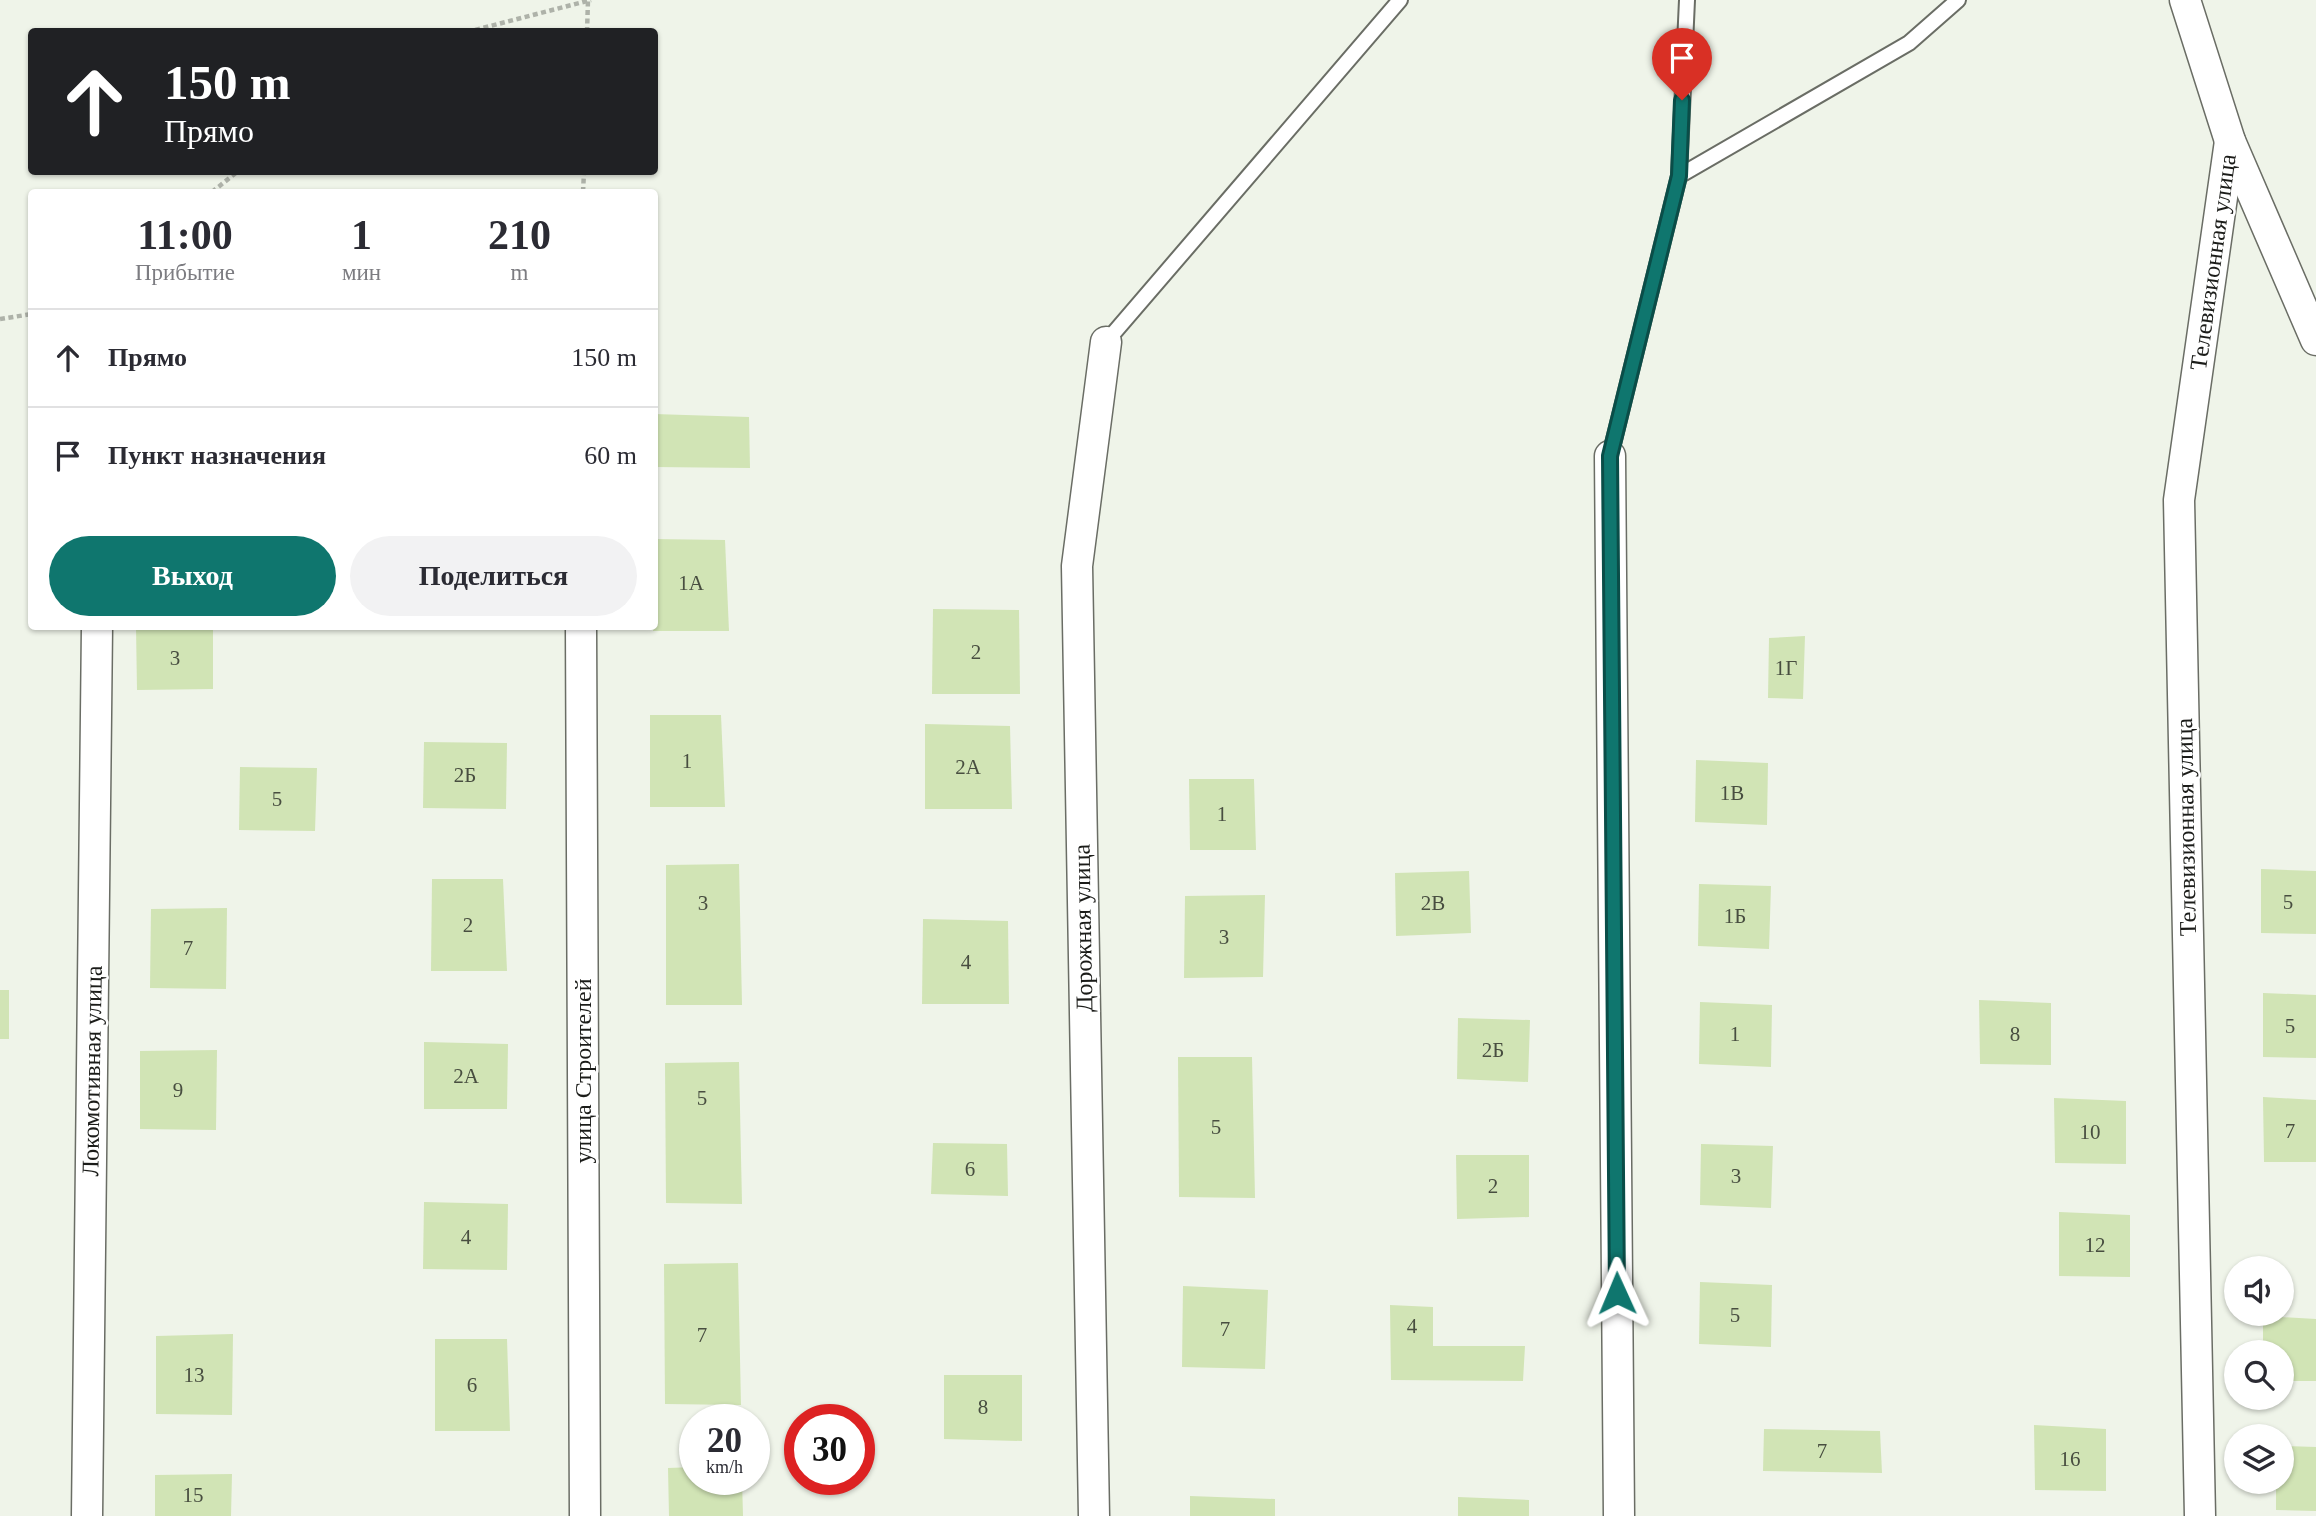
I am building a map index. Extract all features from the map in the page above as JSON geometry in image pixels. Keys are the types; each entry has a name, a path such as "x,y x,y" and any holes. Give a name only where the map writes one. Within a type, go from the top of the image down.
{"street":[{"path":"2185,0 2230,141 2316,340"},
{"name":"Телевизионная улица","path":"2200,1516 2179,499 2230,141"},
{"name":"Дорожная улица","path":"1094,1516 1077,566 1106,342"},
{"path":"1610,456 1619,1516"},
{"name":"Локомотивная улица","path":"87,1516 97,630"},
{"name":"улица Строителей","path":"581,630 585,1516"}],"lane":[{"path":"1106,342 1400,0"},
{"path":"1610,456 1679,176 1687,0"},
{"path":"1679,176 1909,43 1958,0"}],"path":[{"path":"482,28 589,0 587,28"},
{"path":"216,189 233,175"},
{"path":"0,319 28,315"}],"building":[{"path":"658,414 749,417 750,468 658,467"},
{"path":"658,539 725,540 729,631 653,631 658,630"},
{"path":"933,609 1019,610 1020,694 932,694"},
{"path":"136,630 213,630 213,689 137,690"},
{"path":"1805,636 1803,699 1768,698 1769,638"},
{"path":"650,715 721,715 725,807 650,807"},
{"path":"925,724 1010,726 1012,809 925,809"},
{"path":"424,742 507,743 506,809 423,808"},
{"path":"1696,760 1768,763 1767,825 1695,822"},
{"path":"240,767 317,768 315,831 239,830"},
{"path":"1189,779 1254,779 1256,850 1190,850"},
{"path":"739,864 742,1005 666,1005 666,865"},
{"path":"2261,869 2316,871 2316,934 2261,933"},
{"path":"1469,871 1471,933 1396,936 1395,873"},
{"path":"432,879 503,879 507,971 431,971"},
{"path":"1699,884 1771,886 1769,949 1698,946"},
{"path":"1265,895 1263,977 1184,978 1185,896"},
{"path":"227,908 226,989 150,988 151,909"},
{"path":"923,919 1008,921 1009,1004 922,1004"},
{"path":"0,990 9,990 9,1039 0,1039"},
{"path":"2263,993 2316,995 2316,1058 2263,1057"},
{"path":"1979,1000 2051,1003 2051,1065 1980,1064"},
{"path":"1700,1002 1772,1005 1771,1067 1699,1064"},
{"path":"1458,1018 1530,1020 1528,1082 1457,1079"},
{"path":"424,1042 508,1044 507,1109 424,1109"},
{"path":"217,1050 216,1130 140,1129 140,1051"},
{"path":"1178,1057 1252,1057 1255,1198 1179,1197"},
{"path":"739,1062 742,1204 666,1203 665,1063"},
{"path":"2263,1097 2316,1100 2316,1162 2264,1162"},
{"path":"2054,1098 2126,1101 2126,1164 2055,1163"},
{"path":"933,1143 1007,1144 1008,1196 931,1194"},
{"path":"1701,1144 1773,1146 1771,1208 1700,1205"},
{"path":"1456,1155 1529,1155 1529,1217 1457,1219"},
{"path":"424,1202 508,1204 507,1270 423,1269"},
{"path":"2059,1212 2130,1215 2130,1277 2059,1276"},
{"path":"738,1263 741,1404 665,1404 664,1264"},
{"path":"1700,1282 1772,1285 1771,1347 1699,1344"},
{"path":"1183,1286 1268,1290 1265,1369 1182,1367"},
{"path":"1390,1305 1433,1307 1433,1346 1525,1346 1523,1381 1391,1380"},
{"path":"2294,1318 2316,1319 2316,1381 2294,1381 2294,1340 2263,1340 2263,1326 2294,1326"},
{"path":"233,1334 232,1415 156,1414 156,1336"},
{"path":"435,1339 507,1339 510,1431 435,1431"},
{"path":"944,1375 1022,1375 1022,1441 944,1439"},
{"path":"2034,1425 2106,1429 2106,1491 2035,1490"},
{"path":"1764,1429 1880,1431 1882,1473 1763,1471"},
{"path":"2294,1446 2316,1447 2316,1511 2276,1510 2276,1494 2294,1494"},
{"path":"668,1468 679,1468 679,1495 742,1495 743,1516 669,1516"},
{"path":"232,1474 231,1516 155,1516 155,1475"},
{"path":"1190,1496 1275,1499 1275,1516 1190,1516"},
{"path":"1458,1497 1529,1500 1529,1516 1458,1516"}],"route":[{"path":"1617,1293 1610,456 1679,176 1682,100"}]}
